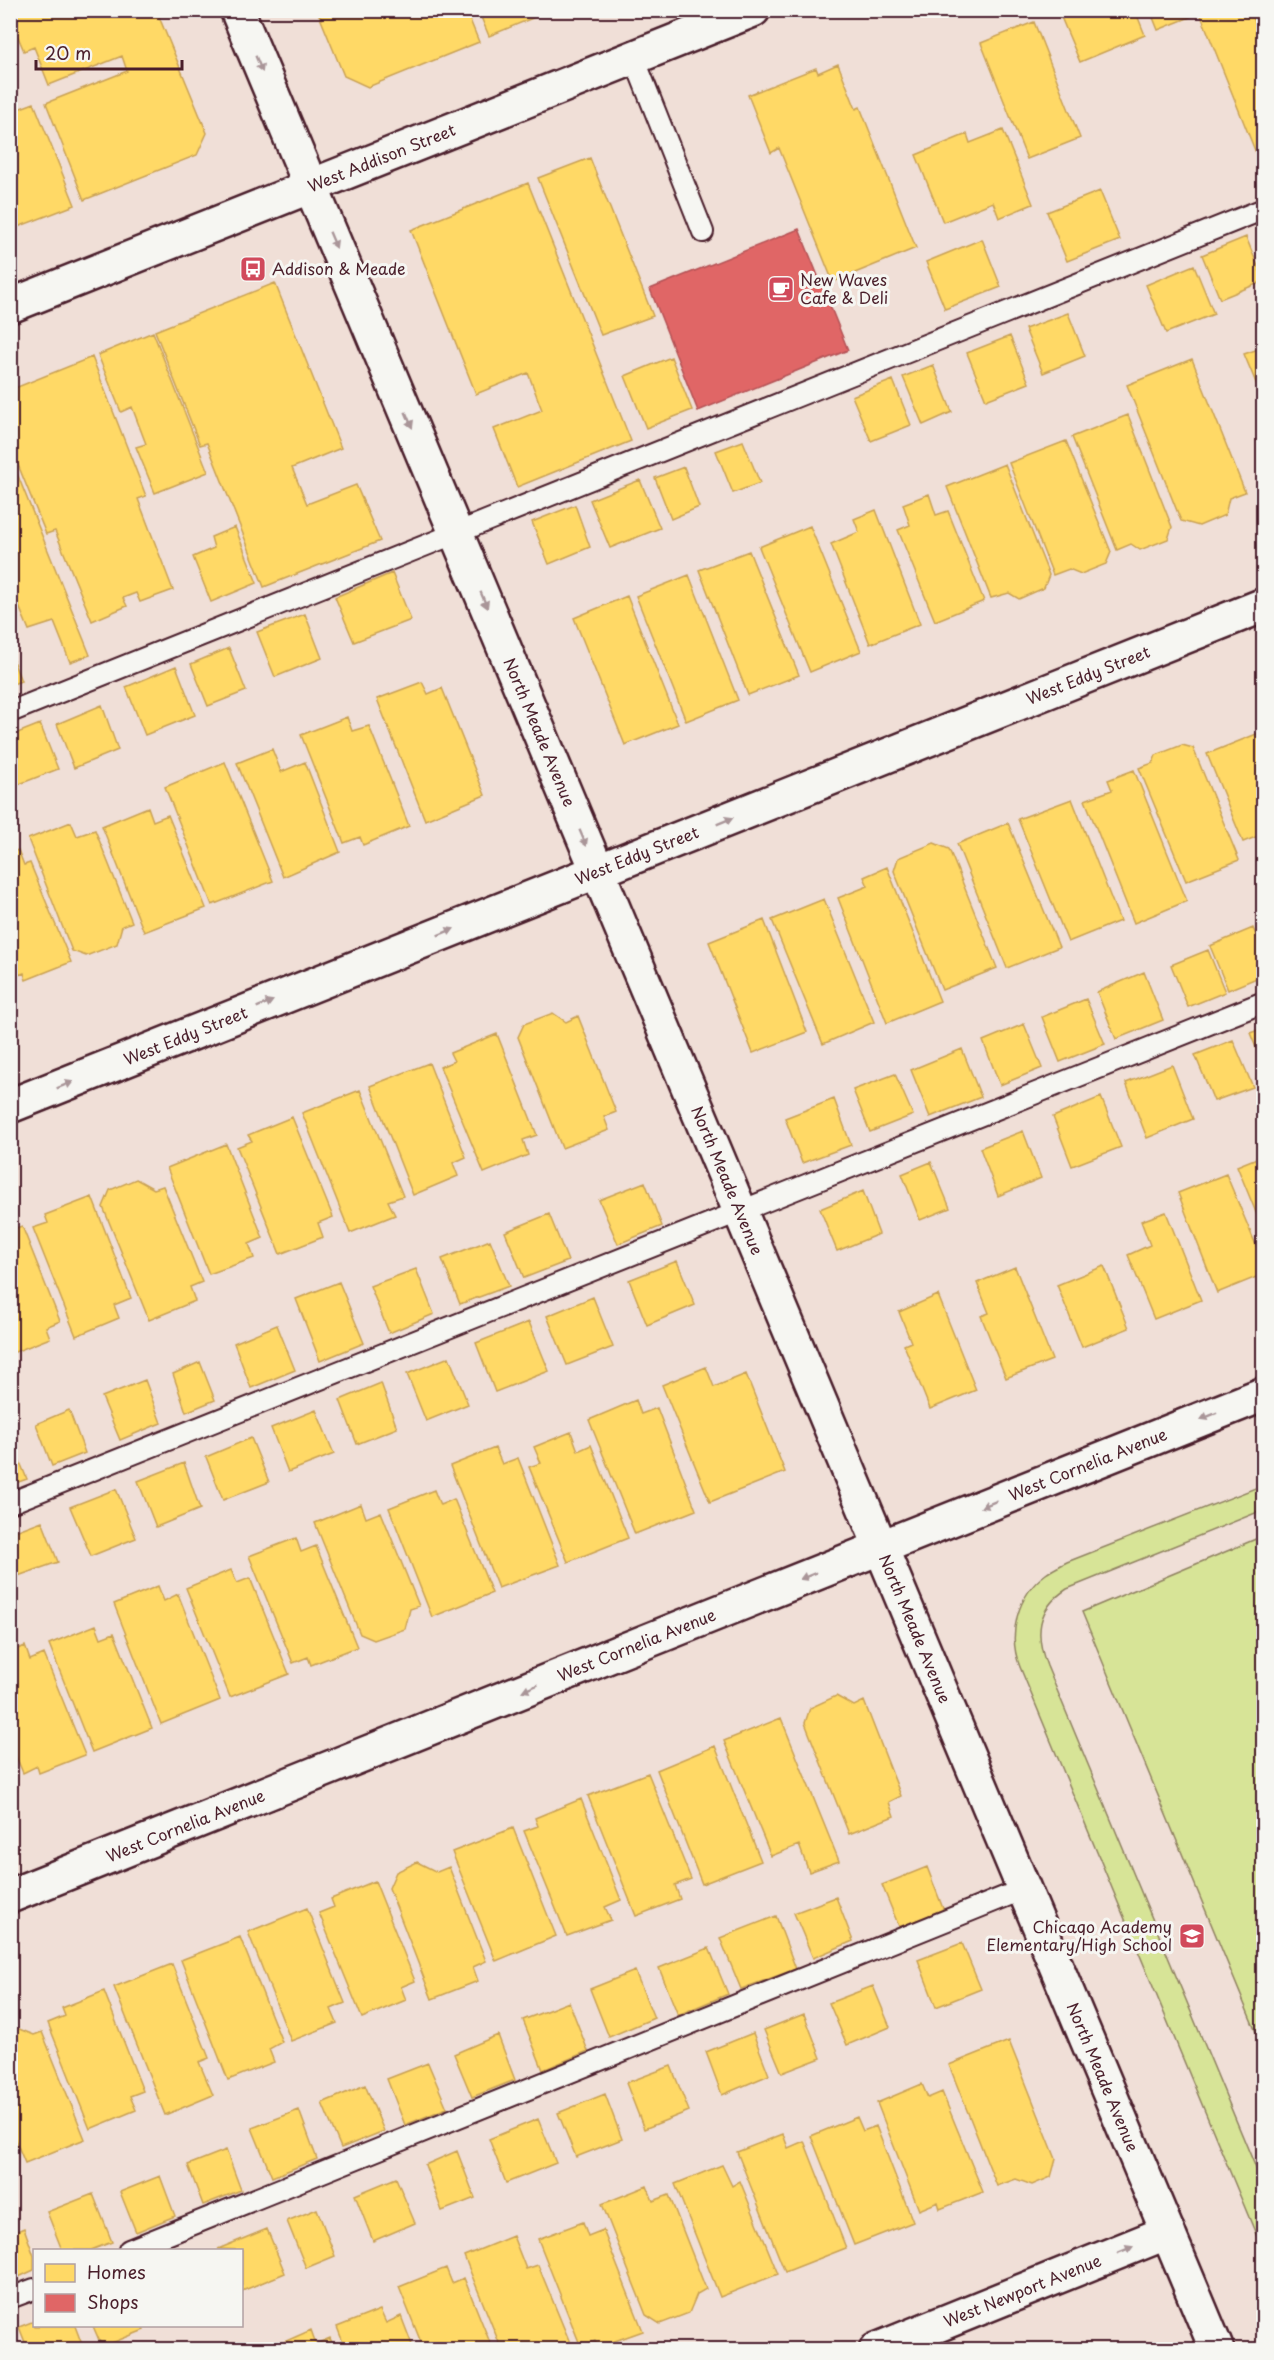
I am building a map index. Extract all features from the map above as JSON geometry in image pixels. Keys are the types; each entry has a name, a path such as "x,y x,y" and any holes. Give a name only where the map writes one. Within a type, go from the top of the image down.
{"street":[{"name":"North Meade Avenue","path":"237,10 1217,2349"},
{"name":"West Addison Street","path":"10,306 753,10"},
{"name":"West Eddy Street","path":"10,1106 1263,605"},
{"name":"West Cornelia Avenue","path":"10,1896 1263,1394"},
{"name":"West Newport Avenue","path":"876,2349 1168,2232"}],"lane":[{"path":"634,58 704,232"},
{"path":"10,712 1263,209"},
{"path":"10,1503 1263,1002"},
{"path":"131,2249 1024,1889"},
{"path":"10,2298 33,2289"}],"green space":[{"path":"1263,1485 1263,1510 1067,1589 1049,1605 1041,1623 1040,1633 1047,1666 1263,2185 1263,2251 1020,1667 1014,1642 1017,1616 1022,1604 1036,1583 1049,1572 1067,1562"},
{"path":"1263,1536 1263,2049 1082,1612"}],"building: Homes":[{"path":"10,10 157,12 207,133 197,155 84,200 46,103 127,71 122,56 49,85 34,47 24,51 10,18"},
{"path":"317,10 466,10 479,42 368,87 344,76"},
{"path":"478,10 552,10 489,36"},
{"path":"1058,10 1135,10 1145,35 1080,62"},
{"path":"1150,10 1250,10 1264,44 1264,173 1200,13 1158,30"},
{"path":"1034,22 1080,138 1027,159 981,43"},
{"path":"838,64 856,109 860,107 916,248 833,282 779,148 771,153 748,95 816,68 818,73"},
{"path":"34,103 75,205 10,230 10,112"},
{"path":"1003,130 1033,204 999,218 993,202 943,222 916,155 967,134 970,143"},
{"path":"590,158 653,316 601,335 538,178"},
{"path":"528,183 631,441 517,487 494,429 542,410 528,373 476,394 411,230"},
{"path":"1100,191 1120,240 1067,261 1047,212"},
{"path":"1246,237 1264,281 1220,299 1202,255"},
{"path":"982,239 1001,287 945,309 926,262"},
{"path":"1194,265 1214,314 1166,333 1146,285"},
{"path":"275,283 341,448 292,468 307,504 356,485 380,541 264,587 207,443 200,445 155,331"},
{"path":"1068,313 1085,356 1043,373 1025,329"},
{"path":"153,332 208,472 155,493 136,447 146,444 132,407 121,412 98,355"},
{"path":"1010,336 1029,383 986,400 967,353"},
{"path":"1264,347 1264,402 1244,354"},
{"path":"92,357 146,496 138,499 173,590 140,602 136,593 123,598 127,606 92,621 55,531 46,534 10,445 10,390"},
{"path":"671,357 692,410 646,428 625,376"},
{"path":"1192,359 1245,492 1229,498 1225,515 1199,526 1181,521 1127,385"},
{"path":"933,365 952,412 923,425 903,377"},
{"path":"893,380 911,425 871,441 852,396"},
{"path":"1128,415 1172,527 1168,539 1140,550 1131,544 1117,550 1072,437"},
{"path":"743,441 760,483 733,493 716,451"},
{"path":"1066,441 1111,552 1106,564 1081,574 1069,569 1053,575 1009,463"},
{"path":"10,456 90,655 70,662 54,622 29,630 10,585"},
{"path":"1005,464 1049,575 1044,588 1019,599 1009,593 991,598 947,487"},
{"path":"684,467 699,507 671,519 655,478"},
{"path":"640,480 660,528 610,548 590,500"},
{"path":"929,494 936,515 948,511 984,601 935,621 898,530 910,525 903,504"},
{"path":"575,505 590,547 549,564 532,522"},
{"path":"876,510 920,624 870,644 831,544 859,532 854,519"},
{"path":"810,526 861,651 810,672 759,547"},
{"path":"235,527 257,583 211,602 193,557 214,548 211,537"},
{"path":"749,551 799,675 748,695 699,570"},
{"path":"392,573 411,620 354,642 335,597"},
{"path":"689,575 738,700 686,721 636,596"},
{"path":"627,596 678,724 625,745 574,618"},
{"path":"305,614 322,658 275,677 257,632"},
{"path":"229,648 246,691 208,706 191,664"},
{"path":"10,653 21,681 10,685"},
{"path":"176,666 195,715 145,735 126,687"},
{"path":"422,682 428,694 442,688 485,795 425,820 377,699"},
{"path":"102,705 118,750 74,768 57,724"},
{"path":"347,717 352,731 369,726 409,826 363,845 360,837 344,843 301,735"},
{"path":"40,724 58,769 17,785 10,769 10,736"},
{"path":"1259,733 1264,744 1264,843 1261,835 1243,842 1207,754"},
{"path":"1182,745 1193,748 1239,860 1186,881 1139,768 1153,763 1156,755"},
{"path":"272,749 281,772 305,762 340,852 283,877 237,763"},
{"path":"225,762 273,881 212,905 165,787"},
{"path":"1134,770 1187,901 1134,923 1085,800 1112,790 1108,780"},
{"path":"1072,799 1120,921 1068,942 1018,819"},
{"path":"148,807 153,821 168,815 206,908 144,932 102,826"},
{"path":"71,822 77,836 95,830 132,922 122,926 117,944 86,956 72,951 28,839"},
{"path":"1008,823 1059,947 1007,968 957,844"},
{"path":"934,843 949,849 997,968 942,990 894,871 898,858"},
{"path":"18,850 24,865 30,863 71,962 26,980 24,973 10,978 10,853"},
{"path":"887,867 940,1001 887,1023 838,898 868,886 864,877"},
{"path":"824,899 874,1022 823,1044 772,920"},
{"path":"764,920 807,1032 753,1053 709,942"},
{"path":"1253,928 1264,954 1264,975 1228,990 1210,946"},
{"path":"1208,950 1225,992 1188,1007 1171,965"},
{"path":"1144,972 1163,1020 1116,1039 1097,992"},
{"path":"1086,999 1105,1044 1060,1062 1042,1017"},
{"path":"553,1013 566,1022 578,1016 616,1112 604,1117 609,1130 562,1148 518,1037 524,1024"},
{"path":"1024,1024 1042,1068 1000,1085 983,1041"},
{"path":"1264,1028 1264,1067 1250,1033"},
{"path":"497,1034 537,1135 523,1140 528,1155 484,1173 440,1067 454,1061 450,1053"},
{"path":"1233,1040 1253,1087 1214,1101 1195,1055"},
{"path":"962,1049 981,1097 930,1117 911,1070"},
{"path":"429,1063 466,1157 453,1163 458,1176 413,1195 370,1086"},
{"path":"1172,1065 1193,1119 1147,1138 1126,1083"},
{"path":"895,1074 913,1115 870,1132 853,1090"},
{"path":"360,1090 403,1196 388,1201 395,1215 350,1233 302,1113"},
{"path":"1101,1097 1121,1147 1072,1166 1053,1117"},
{"path":"834,1099 851,1145 802,1163 785,1118"},
{"path":"292,1117 333,1217 318,1223 323,1237 280,1254 237,1147 252,1141 248,1135"},
{"path":"1023,1131 1041,1178 998,1196 980,1148"},
{"path":"226,1144 263,1238 249,1244 254,1258 209,1274 167,1168"},
{"path":"1264,1155 1264,1232 1237,1166"},
{"path":"931,1162 950,1208 920,1220 902,1174"},
{"path":"1226,1174 1264,1264 1264,1274 1217,1293 1178,1193"},
{"path":"136,1179 154,1189 163,1186 202,1282 190,1287 195,1301 149,1320 103,1207 110,1190"},
{"path":"645,1182 662,1226 618,1244 599,1200"},
{"path":"863,1191 879,1234 837,1251 820,1209"},
{"path":"92,1197 131,1298 114,1305 119,1318 76,1336 33,1228 48,1223 45,1215"},
{"path":"1166,1212 1201,1300 1154,1319 1128,1255 1150,1245 1141,1221"},
{"path":"549,1214 568,1261 524,1278 505,1232"},
{"path":"22,1226 60,1321 46,1327 50,1338 10,1354 10,1230"},
{"path":"490,1240 509,1286 460,1304 442,1259"},
{"path":"677,1261 695,1305 647,1325 629,1280"},
{"path":"1104,1266 1129,1328 1082,1347 1057,1285"},
{"path":"1015,1267 1052,1360 1006,1378 981,1316 989,1313 977,1283"},
{"path":"416,1269 434,1314 389,1333 370,1286"},
{"path":"339,1282 364,1343 320,1361 296,1299"},
{"path":"938,1295 976,1390 930,1409 904,1345 911,1342 899,1312"},
{"path":"593,1297 613,1347 567,1365 547,1316"},
{"path":"529,1322 549,1371 495,1392 476,1343"},
{"path":"277,1325 295,1370 251,1388 234,1343"},
{"path":"449,1357 468,1404 426,1421 407,1374"},
{"path":"200,1362 215,1400 186,1412 173,1374"},
{"path":"706,1367 714,1387 746,1374 785,1472 710,1502 662,1385"},
{"path":"145,1380 161,1423 120,1440 102,1397"},
{"path":"381,1383 397,1428 357,1444 340,1400"},
{"path":"636,1400 641,1414 657,1408 696,1510 635,1534 589,1420"},
{"path":"69,1410 85,1453 52,1466 36,1424"},
{"path":"316,1410 334,1454 288,1472 271,1428"},
{"path":"571,1432 578,1451 591,1445 628,1538 568,1562 529,1467 541,1463 534,1447"},
{"path":"10,1438 27,1479 10,1485"},
{"path":"251,1438 269,1482 223,1500 206,1457"},
{"path":"495,1448 502,1464 518,1458 560,1565 498,1588 450,1466"},
{"path":"184,1463 200,1509 156,1527 138,1481"},
{"path":"116,1489 136,1538 91,1556 70,1507"},
{"path":"434,1490 440,1505 454,1499 492,1593 432,1617 389,1508"},
{"path":"361,1504 366,1518 381,1512 419,1606 410,1609 405,1629 374,1640 360,1634 315,1523"},
{"path":"42,1521 58,1562 15,1577 10,1564 10,1533"},
{"path":"296,1538 301,1552 316,1546 357,1647 311,1665 308,1657 293,1663 249,1556"},
{"path":"231,1570 237,1583 250,1578 289,1674 230,1697 186,1588"},
{"path":"158,1586 164,1601 178,1594 220,1700 161,1724 114,1604"},
{"path":"96,1625 101,1638 114,1633 152,1728 92,1752 49,1644"},
{"path":"25,1646 30,1660 44,1654 85,1755 39,1773 37,1766 23,1773 10,1742 10,1652"},
{"path":"836,1696 854,1706 864,1701 901,1796 889,1802 894,1816 849,1834 805,1723 810,1708"},
{"path":"781,1718 839,1861 809,1872 799,1845 771,1856 724,1741"},
{"path":"715,1746 761,1861 702,1884 657,1770"},
{"path":"648,1773 691,1879 675,1885 680,1899 636,1916 588,1796"},
{"path":"581,1799 621,1900 605,1907 611,1920 567,1936 524,1831 538,1826 535,1818"},
{"path":"513,1828 556,1936 496,1961 452,1852"},
{"path":"417,1862 437,1872 449,1867 486,1961 473,1967 478,1981 432,1999 389,1888 396,1872"},
{"path":"927,1867 944,1911 900,1929 882,1885"},
{"path":"375,1881 415,1981 401,1987 406,2000 362,2018 319,1913 334,1907 331,1899"},
{"path":"836,1897 853,1941 813,1958 794,1913"},
{"path":"307,1908 345,2003 331,2009 337,2023 291,2041 248,1932"},
{"path":"776,1916 796,1969 741,1989 720,1938"},
{"path":"240,1937 282,2042 269,2049 274,2062 228,2080 181,1960"},
{"path":"962,1943 981,1989 936,2007 918,1960"},
{"path":"709,1948 728,1994 678,2015 659,1968"},
{"path":"172,1964 209,2058 199,2062 213,2095 165,2115 114,1987"},
{"path":"635,1971 654,2018 609,2037 590,1989"},
{"path":"873,1986 890,2027 847,2045 829,2003"},
{"path":"104,1991 143,2091 130,2096 136,2110 90,2129 48,2023 65,2016 62,2008"},
{"path":"569,2002 588,2051 543,2070 523,2020"},
{"path":"804,2014 821,2058 782,2073 764,2030"},
{"path":"14,2027 34,2035 42,2032 85,2139 25,2163 10,2127 10,2028"},
{"path":"753,2033 769,2075 722,2095 706,2052"},
{"path":"498,2035 515,2080 472,2097 454,2054"},
{"path":"1009,2041 1056,2159 1051,2177 1032,2185 1016,2179 997,2186 949,2065"},
{"path":"428,2063 447,2108 405,2125 387,2079"},
{"path":"671,2066 689,2111 644,2129 626,2083"},
{"path":"922,2084 928,2098 942,2092 983,2192 940,2209 938,2202 919,2210 877,2103"},
{"path":"365,2085 384,2131 341,2148 322,2103"},
{"path":"605,2094 622,2139 576,2157 558,2113"},
{"path":"299,2110 317,2159 272,2177 252,2128"},
{"path":"857,2117 863,2131 876,2126 913,2222 854,2245 811,2136"},
{"path":"538,2119 556,2163 506,2183 489,2139"},
{"path":"783,2134 788,2148 804,2141 846,2248 785,2272 737,2152"},
{"path":"226,2150 241,2190 203,2205 188,2165"},
{"path":"457,2151 475,2198 442,2211 425,2165"},
{"path":"722,2165 732,2186 740,2181 778,2274 720,2297 675,2184"},
{"path":"160,2176 175,2216 136,2232 120,2192"},
{"path":"396,2178 415,2223 373,2241 355,2195"},
{"path":"647,2186 653,2201 669,2195 706,2289 697,2294 689,2313 660,2324 646,2315 602,2204"},
{"path":"93,2194 112,2242 94,2249 62,2249 47,2212"},
{"path":"317,2209 335,2256 306,2268 287,2221"},
{"path":"583,2222 588,2236 603,2230 643,2331 598,2347 595,2341 581,2347 538,2239"},
{"path":"24,2228 33,2253 33,2270 10,2281 10,2234"},
{"path":"267,2229 285,2273 243,2291 243,2249 218,2249"},
{"path":"513,2236 526,2269 538,2265 573,2350 502,2350 464,2256"},
{"path":"446,2268 452,2283 464,2278 493,2350 424,2350 399,2287"},
{"path":"380,2310 386,2323 401,2316 414,2350 346,2350 337,2327"},
{"path":"33,2321 33,2327 75,2327 84,2350 28,2350 19,2327"},
{"path":"93,2327 142,2327 144,2330 102,2347"},
{"path":"311,2330 316,2344 330,2338 335,2350 266,2350"}],"building: Shops":[{"path":"799,229 848,350 698,411 650,289"}],"place":[{"name":"Addison & Meade","path":"253,269"},
{"name":"New Waves Cafe & Deli","path":"781,289"},
{"name":"Chicago Academy Elementary/High School","path":"1192,1936"}]}
